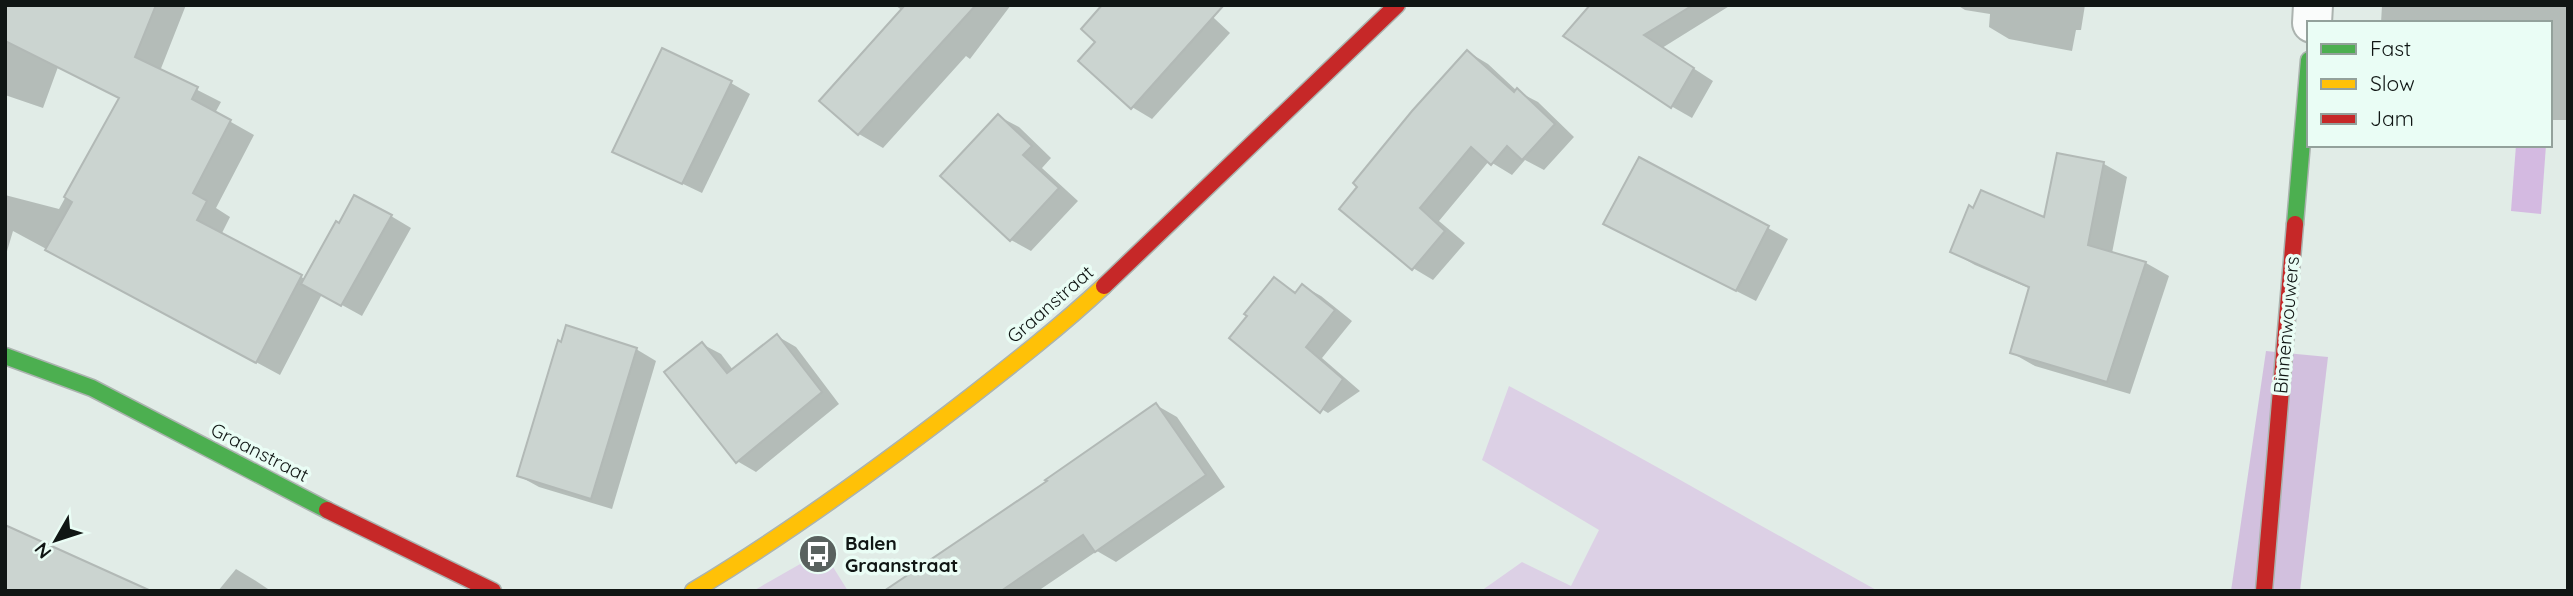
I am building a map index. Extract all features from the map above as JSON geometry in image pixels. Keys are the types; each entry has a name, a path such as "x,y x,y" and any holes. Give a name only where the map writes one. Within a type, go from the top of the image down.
{"street":[{"name":"Graanstraat","path":"693,591 749,557 905,448 1066,322 1397,5"},
{"name":"Binnenwouwers","path":"2264,591 2307,84"},
{"name":"Graanstraat","path":"5,356 92,388 312,502 493,591"}],"shaded area":[{"path":"2516,147 2546,147 2541,214 2511,211"},
{"path":"2266,351 2328,357 2300,591 2231,591"},
{"path":"1509,386 1878,591 1481,591 1522,562 1571,586 1599,530 1482,460"},
{"path":"823,551 848,591 753,591"}],"building":[{"path":"5,5 156,5 135,57 198,87 192,99 231,120 193,193 207,201 197,220 302,275 256,363 45,250 72,202 64,197 119,98 5,41"},
{"path":"905,5 976,5 858,135 819,101"},
{"path":"1102,5 1224,5 1131,109 1078,61 1095,42 1081,29"},
{"path":"1590,5 1693,5 1644,35 1694,68 1671,108 1563,36"},
{"path":"662,48 732,81 682,184 612,152"},
{"path":"1467,50 1514,92 1517,88 1555,124 1522,160 1507,146 1491,165 1471,147 1420,208 1445,231 1412,270 1339,209 1357,187 1353,183"},
{"path":"998,114 1032,146 1023,155 1059,188 1010,241 940,176"},
{"path":"2057,153 2104,162 2088,245 2146,262 2107,382 2010,353 2029,287 1950,252 1969,205 1973,208 1981,190 2044,217"},
{"path":"1639,157 1769,226 1736,291 1603,224"},
{"path":"354,195 392,215 341,306 301,284 336,221 339,223"},
{"path":"1274,277 1295,293 1302,284 1335,310 1306,347 1343,379 1320,413 1229,338 1247,316 1244,314"},
{"path":"566,325 637,348 591,499 517,476 558,340 561,342"},
{"path":"777,334 822,392 736,463 664,372 702,342 727,373"},
{"path":"1156,403 1206,475 1095,552 1083,535 1001,591 884,591 1047,481 1045,480"},
{"path":"5,525 151,591 5,591"}],"traffic: fast":[{"path":"2295,224 2307,83"},
{"path":"5,356 92,388 327,510"}],"traffic: slow":[{"path":"693,591 799,523 902,449 1021,357 1104,286"}],"traffic: jam":[{"path":"1104,286 1397,5"},
{"path":"2264,591 2295,224"},
{"path":"327,510 493,591"}],"place":[{"name":"Balen Graanstraat","path":"818,554"}]}
